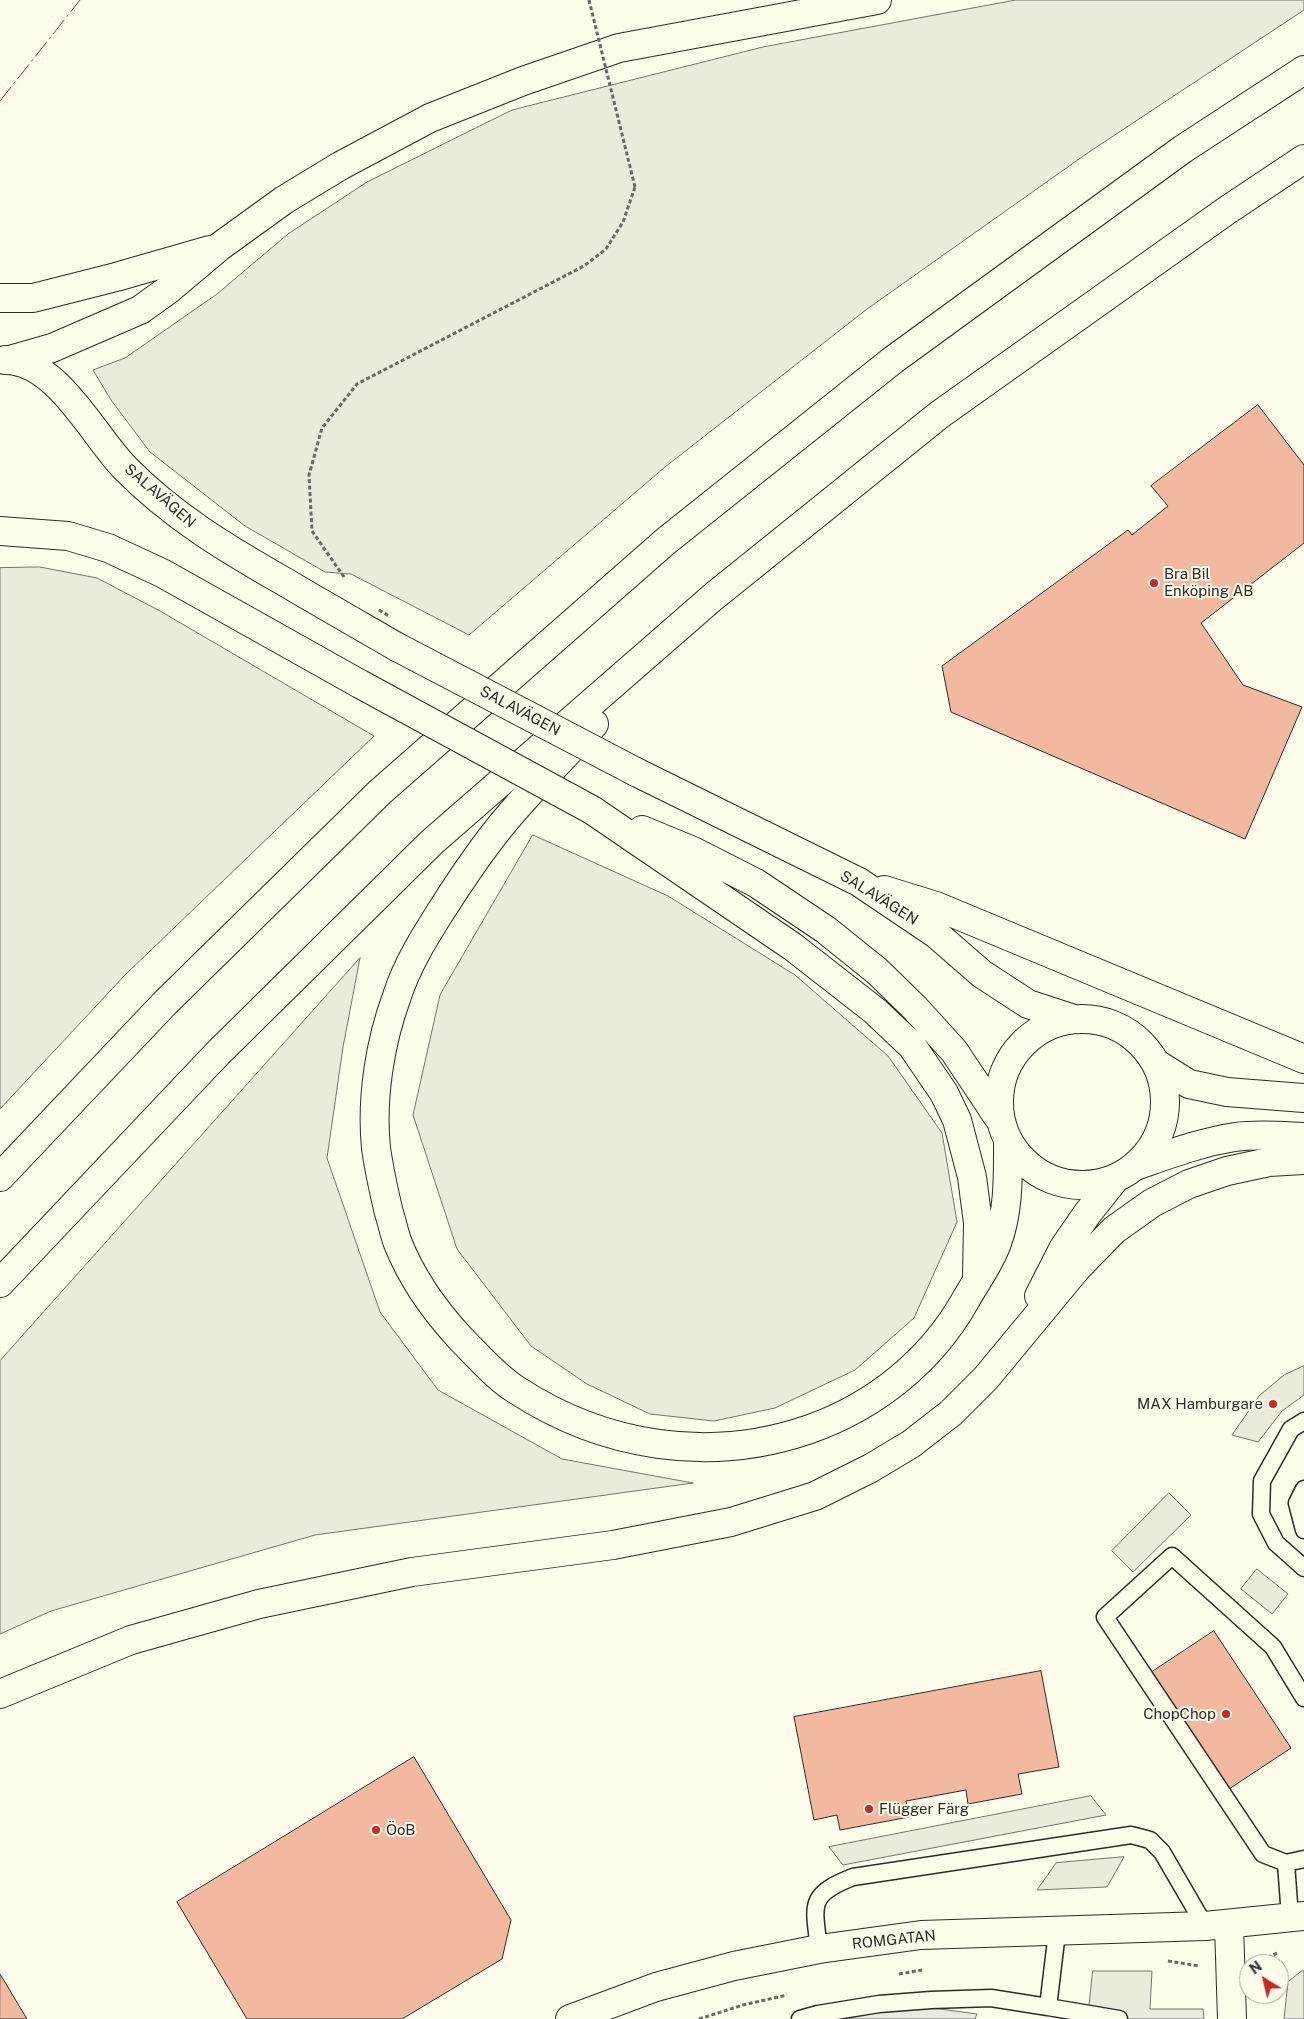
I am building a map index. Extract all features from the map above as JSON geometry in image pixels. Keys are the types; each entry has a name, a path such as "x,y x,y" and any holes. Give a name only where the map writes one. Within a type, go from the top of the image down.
{"main road":[{"path":"5,360 52,348 140,310 168,290 219,247 284,200 340,166 430,118 523,81 619,48 877,0"},
{"path":"0,1177 165,1003 380,792 666,541 892,360 1183,149 1304,70"},
{"path":"0,1283 218,1053 432,842 714,597 940,415 1226,212 1304,160"},
{"path":"0,298 33,298 116,277 219,247"},
{"name":"SALAVÄGEN","path":"5,360 30,365 48,377 82,414 125,467 178,515 226,548 397,647 636,772 859,882 936,934 982,974 1028,1004 1074,1019"},
{"path":"0,531 68,536 108,548 162,573 360,684 592,810 793,947 875,1011 912,1046 944,1093 957,1120 972,1177 978,1223 977,1279"},
{"path":"714,597 510,814 470,865 418,948 397,995 383,1045 376,1098 376,1146 385,1196 397,1241 417,1280 442,1318 475,1354 512,1387 557,1414 601,1432 646,1442 694,1448 738,1446 786,1437 836,1420 876,1396 917,1365 951,1325 997,1244 1008,1186 1004,1131 998,1096 1004,1073 1015,1053 1031,1036 1051,1024 1074,1019 1094,1020 1113,1025 1131,1034 1146,1048 1156,1064 1164,1085 1166,1107 1163,1121 1152,1148 1138,1165"},
{"path":"592,810 693,851 756,883 826,930 877,971 915,1008 954,1051 1023,1162 1042,1176 1066,1185 1090,1186 1114,1180 1138,1165 1187,1148 1234,1137 1265,1135 1304,1137"},
{"path":"859,882 936,906 1304,1059"},
{"path":"1156,1064 1189,1084 1227,1092 1304,1098"},
{"path":"0,1694 131,1640 259,1604 412,1572 614,1545 731,1522 814,1496 871,1468 911,1444 951,1412 986,1378 1077,1268 1114,1230 1152,1203 1189,1184 1227,1171 1270,1162 1304,1160"},
{"path":"1021,1334 1063,1249 1087,1214 1114,1180"},
{"name":"ROMGATAN","path":"570,2019 656,1987 734,1966 819,1949 921,1935 1057,1932 1217,1925 1297,1916"},
{"path":"1217,1925 1232,2019"}],"lane":[{"path":"1304,1420 1291,1429 1262,1482 1261,1514 1276,1543 1304,1568"},
{"path":"1304,1490 1297,1503 1304,1530"},
{"path":"1304,1698 1273,1647 1172,1556 1105,1617 1263,1854 1286,1863 1304,1859"},
{"path":"819,1949 815,1909 822,1894 831,1886 853,1877 1131,1835 1150,1840 1162,1852 1217,1925"},
{"path":"1286,1863 1297,1916"},
{"path":"1048,2007 1057,1932"},
{"path":"800,2019 818,2014 879,2004 991,1998 1119,2019"}],"path":[{"path":"350,584 343,577 312,532 308,475 322,428 357,384 584,266 606,249 623,222 635,187 589,0"},
{"path":"372,604 379,610"},
{"path":"1274,1954 1282,1951"}],"shaded area":[{"path":"1016,0 1304,0 1304,10 1089,152 867,309 665,467 469,635 351,574 325,572 245,526 150,452 111,400 93,370 125,358 217,294 288,234 367,182 512,110 763,47"},
{"path":"40,567 97,578 160,611 374,736 125,975 0,1109 0,568"},
{"path":"533,835 668,896 795,975 888,1056 942,1133 957,1222 914,1318 855,1370 775,1408 714,1421 650,1414 587,1384 531,1346 457,1249 413,1115 440,995"},
{"path":"360,958 343,1047 327,1158 380,1312 438,1390 562,1459 693,1483 315,1535 51,1611 0,1634 0,1361"},
{"name":"MAX Hamburgare","path":"1304,1366 1304,1395 1282,1411 1258,1442 1232,1435 1259,1396 1284,1375"},
{"path":"1169,1493 1191,1515 1133,1572 1112,1551"},
{"path":"1257,1569 1288,1594 1272,1614 1241,1589"},
{"path":"1091,1796 1106,1815 843,1865 829,1847"},
{"path":"1124,1857 1107,1887 1037,1890 1056,1863"},
{"path":"1093,1971 1152,1971 1150,2009 1203,2009 1204,2019 1088,2019"},
{"path":"1304,1971 1304,2019 1284,2019 1286,2004 1289,2004 1289,1981"},
{"path":"933,2008 977,2014 975,2019 849,2019 849,2013"}],"building":[{"name":"Bra Bil Enköping AB","path":"1258,405 1304,465 1304,543 1201,623 1243,685 1302,707 1245,839 951,712 942,666 1128,530 1132,535 1168,506 1151,486"},
{"path":"1214,1631 1291,1748 1229,1789 1152,1672"},
{"path":"1041,1671 1059,1767 1018,1774 1022,1794 968,1804 966,1790 906,1801 909,1817 840,1830 837,1815 814,1820 794,1717"},
{"name":"ÖoB","path":"414,1757 511,1920 502,1959 402,2019 247,2019 177,1902"},
{"path":"0,1974 27,2019 0,2019"}],"power":[{"path":"0,101 80,0"}],"place":[{"name":"Bra Bil Enköping AB","path":"1154,583"},
{"name":"MAX Hamburgare","path":"1273,1404"},
{"name":"ChopChop","path":"1226,1714"},
{"name":"Flügger Färg","path":"869,1809"},
{"name":"ÖoB","path":"376,1830"}]}
